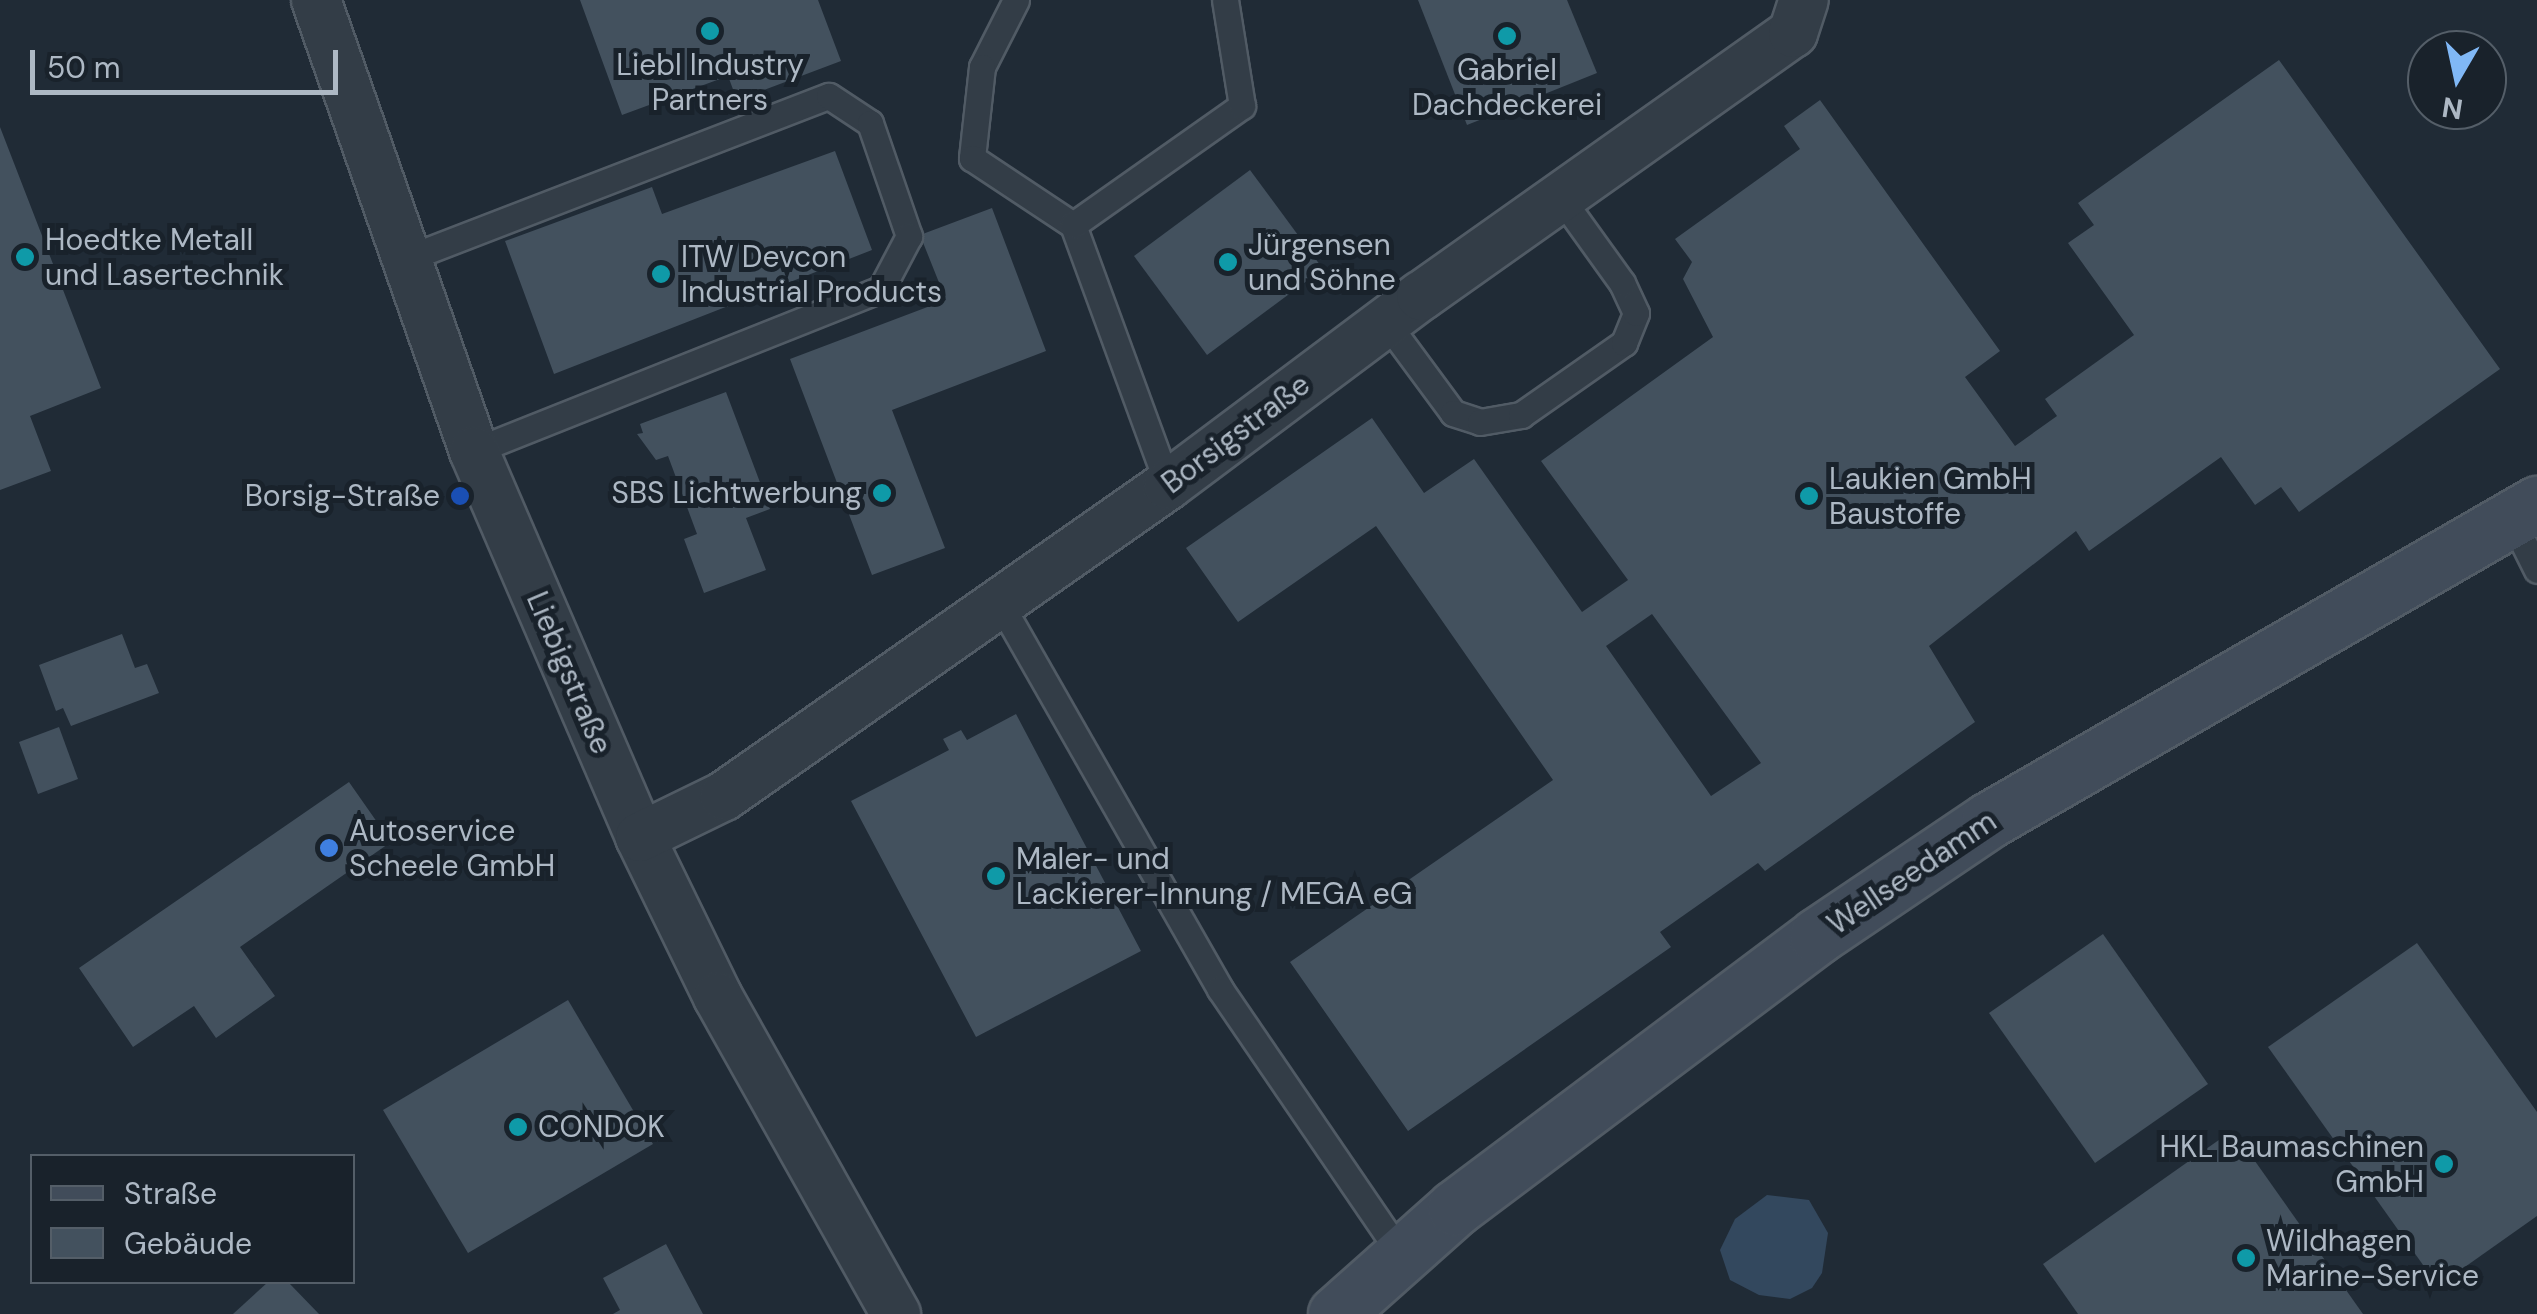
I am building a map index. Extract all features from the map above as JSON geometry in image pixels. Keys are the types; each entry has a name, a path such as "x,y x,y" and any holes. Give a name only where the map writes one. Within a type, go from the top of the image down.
{"main road":[{"name":"Wellseedamm","path":"1336,1314 1401,1254 1723,1003 1990,820 2524,511"}],"street":[{"name":"Liebigstraße","path":"316,0 403,260 474,452 640,837 718,996 896,1314"},
{"name":"Borsigstraße","path":"640,837 724,796 1002,605 1386,322 1793,34 1804,0"}],"lane":[{"path":"1016,0 982,67 972,158 1073,225 1168,485"},
{"path":"1073,225 1242,106 1225,0"},
{"path":"403,260 829,96 870,123 909,236 881,290 474,452"},
{"path":"1386,322 1453,412 1480,422 1521,415 1624,343 1636,314 1622,283 1560,198"},
{"path":"2524,511 2537,570"},
{"path":"1002,605 1220,990 1401,1254"}],"water":[{"path":"1767,1195 1809,1200 1828,1233 1822,1273 1812,1288 1790,1299 1759,1295 1730,1280 1720,1250 1735,1219"}],"building":[{"name":"Liebl Industry Partners","path":"580,0 818,0 841,61 737,100 728,76 622,115"},
{"name":"Gabriel Dachdeckerei","path":"1418,0 1567,0 1597,73 1467,125"},
{"path":"2279,60 2500,369 2299,512 2281,487 2255,505 2221,457 2089,551 2076,531 1929,646 1975,722 1765,871 1758,863 1660,932 1671,947 1408,1131 1290,962 1553,780 1376,526 1238,622 1186,548 1372,418 1424,493 1474,459 1582,612 1628,580 1541,461 1713,337 1683,279 1692,262 1675,239 1800,149 1784,126 1820,100 2000,351 1965,377 2015,446 2057,416 2045,399 2134,335 2068,243 2094,225 2078,203","holes":["1652,614 1761,763 1711,796 1606,646"]},
{"name":"Hoedtke Metall und Lasertechnik","path":"0,127 101,388 30,416 51,471 0,490"},
{"name":"ITW Devcon Industrial Products","path":"835,151 872,250 554,374 505,241 652,187 662,214"},
{"name":"Jürgensen und Söhne","path":"1250,170 1323,269 1207,355 1134,256"},
{"path":"992,208 1046,351 892,410 945,548 872,575 790,359 946,300 920,235"},
{"path":"726,392 770,509 746,518 766,570 704,593 684,539 697,534 668,456 656,460 637,434 643,433 640,424"},
{"path":"122,634 135,668 147,664 159,693 71,726 63,708 56,711 39,665"},
{"name":"Maler- und Lackierer-Innung / MEGA eG","path":"1016,714 1141,951 976,1037 851,801 949,750 943,739 961,730 967,740"},
{"path":"59,727 78,779 38,794 19,742"},
{"path":"349,782 391,842 240,947 275,996 216,1038 194,1006 133,1047 79,968"},
{"path":"2103,934 2208,1084 2095,1163 1989,1013"},
{"name":"HKL Baumaschinen GmbH","path":"2417,943 2537,1112 2537,1216 2438,1286 2268,1047"},
{"name":"CONDOK","path":"568,1000 653,1144 468,1253 383,1110"},
{"name":"Wildhagen Marine-Service","path":"2233,1130 2363,1314 2078,1314 2043,1264"},
{"path":"666,1244 703,1314 613,1314 620,1310 603,1278"},
{"path":"266,1284 290,1284 319,1314 233,1314"}],"place":[{"name":"Liebl Industry Partners","path":"710,31"},
{"name":"Gabriel Dachdeckerei","path":"1507,36"},
{"name":"Hoedtke Metall und Lasertechnik","path":"25,257"},
{"name":"Jürgensen und Söhne","path":"1228,262"},
{"name":"ITW Devcon Industrial Products","path":"661,274"},
{"name":"SBS Lichtwerbung","path":"882,493"},
{"name":"Borsig-Straße","path":"460,496"},
{"name":"Laukien GmbH Baustoffe","path":"1809,496"},
{"name":"Autoservice Scheele GmbH","path":"329,848"},
{"name":"Maler- und Lackierer-Innung / MEGA eG","path":"996,876"},
{"name":"CONDOK","path":"518,1127"},
{"name":"HKL Baumaschinen GmbH","path":"2444,1164"},
{"name":"Wildhagen Marine-Service","path":"2246,1258"}]}
